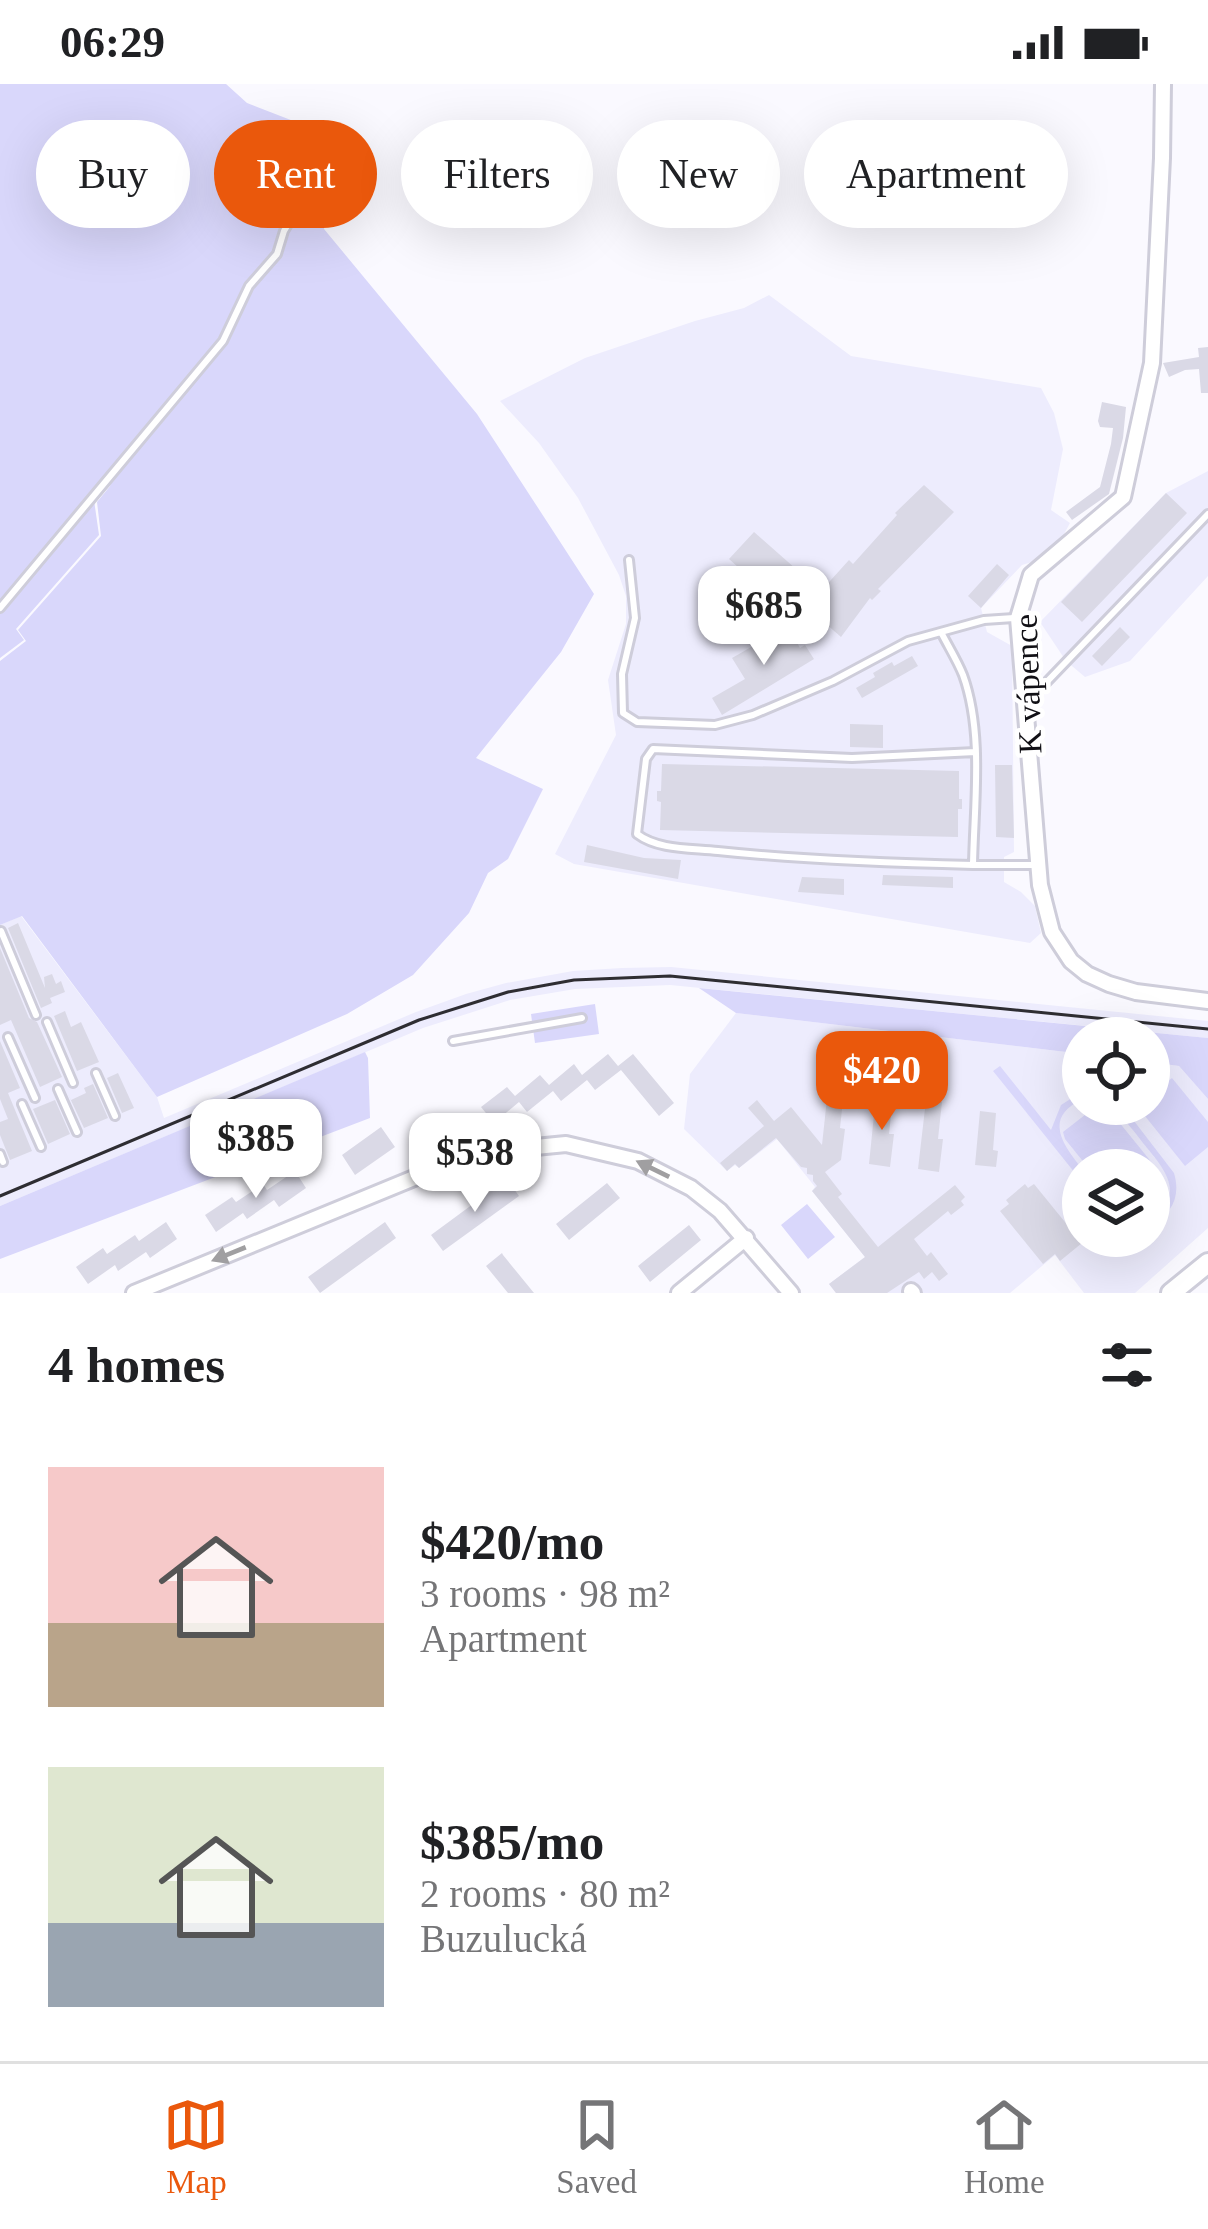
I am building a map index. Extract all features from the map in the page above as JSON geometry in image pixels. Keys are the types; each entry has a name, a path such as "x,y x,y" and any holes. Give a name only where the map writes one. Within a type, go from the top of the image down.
{"main road":[{"path":"1171,1293 1208,1263"}],"street":[{"name":"K vápence","path":"1163,84 1152,363 1123,496 1030,575 1018,618 1040,885 1052,932 1071,961 1087,974 1136,992 1208,1001"},
{"path":"134,1293 453,1162 484,1152 566,1144 638,1161 691,1188 746,1238 791,1293"},
{"path":"679,1293 746,1238"}],"lane":[{"path":"0,608 223,341 249,286 277,254 287,228"},
{"path":"1025,699 1040,689 1208,514"},
{"path":"628,560 635,618 622,674 623,713 637,722 715,725 753,715 833,681 908,641 985,620 1018,618"},
{"path":"941,632 963,676 972,717 974,866"},
{"path":"975,752 852,758 653,749 646,759 637,834 650,843 830,861 1039,865"},
{"path":"1,931 36,1015"},
{"path":"453,1041 582,1018"},
{"path":"46,1022 73,1082"},
{"path":"8,1037 35,1099"},
{"path":"96,1073 115,1116"},
{"path":"58,1089 77,1132"},
{"path":"22,1104 41,1147"}],"shaded area":[{"path":"0,84 226,84 247,103 291,120 214,120 214,228 324,228 477,414 594,594 561,652 476,758 543,789 508,859 488,873 469,913 413,975 347,1014 157,1097 22,916 0,925 0,661 26,641 18,630 101,536 97,502 111,485 94,500 99,535 16,629 24,640 0,658"},
{"path":"769,295 851,356 1041,388 1054,413 1063,449 1051,510 1070,523 1057,547 1045,558 1022,565 981,608 987,632 1012,646 1014,852 1004,857 1004,882 1035,906 1041,933 1030,943 574,864 555,854 616,735 608,680 626,624 626,596 578,498 539,443 500,401 585,358 744,308"},
{"path":"1208,471 1208,576 1130,661 1085,677 1066,661 1040,622 1166,493"},
{"path":"21,916 157,1097 164,1118 466,994 573,971 671,967 1168,1017 1062,1017 1062,1024 670,985 575,989 510,1000 423,1028 0,1206 0,925"},
{"path":"699,988 1062,1024 1062,1052 736,1013"},
{"path":"595,1004 599,1034 535,1043 531,1014"},
{"path":"736,1013 1062,1052 1062,1125 1170,1125 1170,1065 1179,1066 1208,1099 1208,1228 1135,1293 1084,1293 1055,1255 1010,1293 836,1293 829,1284 865,1257 777,1139 739,1168 735,1165 727,1171 684,1129 690,1074"},
{"path":"1170,1017 1208,1021 1208,1038 1170,1034"},
{"path":"1170,1034 1208,1038 1208,1099 1179,1066 1170,1065"},
{"path":"365,1052 370,1118 0,1259 0,1206"},
{"path":"1000,1066 1051,1130 1062,1104 1060,1132 1068,1149 1062,1149 1062,1157 993,1071"},
{"path":"1170,1080 1208,1122 1208,1147 1185,1166 1152,1125 1170,1125"},
{"path":"1072,1125 1121,1125 1141,1149 1073,1149 1063,1132"},
{"path":"1129,1125 1137,1125 1156,1149 1148,1149"},
{"path":"1170,1168 1176,1190 1170,1208"},
{"path":"807,1204 835,1237 808,1259 781,1225"}],"building":[{"path":"1208,347 1208,393 1201,393 1199,369 1169,377 1163,363 1199,357 1198,348"},
{"path":"1102,402 1126,407 1109,494 1072,520 1066,512 1100,487 1111,444 1113,428 1100,427 1098,421"},
{"path":"924,485 954,512 878,589 881,591 870,598 841,637 760,566 749,577 729,559 754,532 821,591 849,560 853,564"},
{"path":"1166,493 1187,513 1082,622 1061,602"},
{"path":"997,564 1009,575 981,608 968,596"},
{"path":"788,626 800,648 805,645 814,659 722,715 712,698 745,679 732,658"},
{"path":"1120,627 1130,637 1102,666 1092,656"},
{"path":"912,656 918,666 862,698 856,688 875,677 873,673"},
{"path":"850,724 883,725 883,748 850,747"},
{"path":"662,764 959,771 958,837 660,830 657,791 661,791"},
{"path":"995,765 1012,765 1014,838 996,837"},
{"path":"587,845 644,858 681,860 678,879 584,862"},
{"path":"883,875 953,877 953,888 882,885"},
{"path":"802,877 844,879 844,895 798,892"},
{"path":"18,923 45,988 44,977 52,974 65,992 41,1008 8,928"},
{"path":"0,948 29,1018 37,1022 62,1077 40,1087 11,1020 0,1025"},
{"path":"65,1011 71,1027 81,1022 99,1062 77,1071 54,1016"},
{"path":"0,1041 20,1088 8,1093 32,1151 10,1160 0,1135 0,1122 8,1119 0,1099"},
{"path":"608,1054 618,1066 633,1054 674,1103 659,1116 621,1070 595,1090 587,1080 561,1101 553,1091 527,1112 519,1102 494,1123 481,1107 507,1087 515,1096 540,1075 549,1085 574,1064 582,1075"},
{"path":"118,1073 134,1108 122,1113 107,1078"},
{"path":"93,1084 108,1118 84,1128 68,1094 71,1100"},
{"path":"828,1089 844,1091 840,1128 845,1129 841,1160 825,1172 842,1194 838,1197 878,1247 955,1185 965,1197 964,1205 951,1215 948,1211 914,1239 948,1274 939,1281 932,1272 924,1279 919,1272 887,1293 836,1293 829,1284 865,1257 812,1191 817,1186 807,1168 776,1138 739,1168 735,1164 727,1171 720,1163 764,1126 748,1108 757,1100 774,1121 791,1107 822,1145"},
{"path":"876,1095 893,1097 890,1167 869,1164"},
{"path":"55,1100 70,1134 48,1144 33,1109"},
{"path":"926,1100 942,1102 939,1172 918,1169"},
{"path":"980,1111 996,1113 996,1167 975,1165"},
{"path":"381,1127 395,1147 355,1175 342,1155"},
{"path":"295,1171 306,1188 279,1207 274,1200 216,1232 205,1215 263,1184 267,1190"},
{"path":"507,1179 519,1196 443,1251 431,1235"},
{"path":"607,1183 620,1198 569,1240 556,1224"},
{"path":"1025,1184 1028,1188 1034,1184 1062,1218 1065,1257 1060,1261 1055,1254 1043,1264 1000,1211 1009,1204 1006,1200"},
{"path":"166,1222 177,1239 150,1258 146,1252 118,1271 115,1265 88,1284 76,1267 103,1248 107,1254 135,1235 139,1241"},
{"path":"385,1222 396,1238 320,1293 308,1277"},
{"path":"689,1225 701,1240 650,1282 638,1266"},
{"path":"502,1253 534,1293 508,1293 486,1266"}],"railway":[{"path":"0,1196 419,1020 508,992 574,980 670,976 1208,1029"}]}
